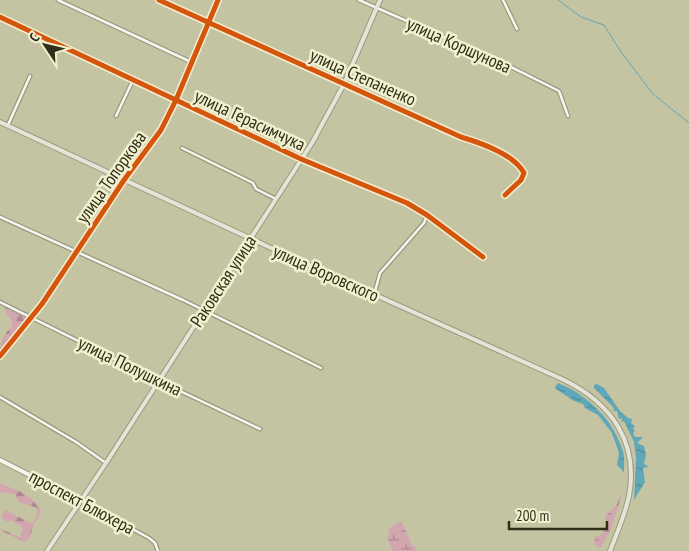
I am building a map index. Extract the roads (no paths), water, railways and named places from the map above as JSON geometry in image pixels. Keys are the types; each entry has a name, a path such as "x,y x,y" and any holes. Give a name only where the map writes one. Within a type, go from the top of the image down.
{"main road":[{"name":"Раковская улица","path":"47,551 204,311 324,121 344,84 380,0"},
{"name":"улица Воровского","path":"0,122 578,387 596,399 611,416 627,444 631,465 629,495 625,512 610,551"},
{"name":"проспект Блюхера","path":"0,460 81,501"}],"street":[{"path":"58,0 192,62"},
{"name":"улица Степаненко","path":"159,0 510,158 520,166 524,175 505,195"},
{"name":"улица Топоркова","path":"0,356 32,318 124,180 161,130 176,100 218,0"},
{"name":"улица Коршунова","path":"358,0 505,64 559,91 568,116"},
{"path":"503,0 517,29"},
{"name":"улица Герасимчука","path":"0,17 301,159 407,203 427,215 483,257"},
{"path":"8,125 30,76"},
{"path":"116,116 133,80"},
{"path":"182,148 253,183 256,188 276,199"},
{"path":"374,295 380,273 424,222 427,215"},
{"path":"0,217 204,311 321,368"},
{"name":"улица Полушкина","path":"0,302 158,382 260,429"},
{"path":"0,397 76,442 106,463"},
{"name":"проспект Блюхера","path":"81,501 149,538 155,543 158,551"}],"water":[{"path":"558,383 579,394 605,418 618,438 623,451 624,472 617,465 619,453 612,433 598,415 556,389 555,387"},
{"path":"597,384 604,388 620,411 632,419 631,423 635,426 633,433 635,437 643,437 637,443 644,446 646,455 644,464 649,467 643,468 645,482 634,500 636,458 634,442 625,423 621,422 622,418 619,419 617,411 614,411 613,407 594,388 594,385"}],"waterway":[{"path":"558,0 581,17 604,25 621,52 653,94 689,123"}]}
